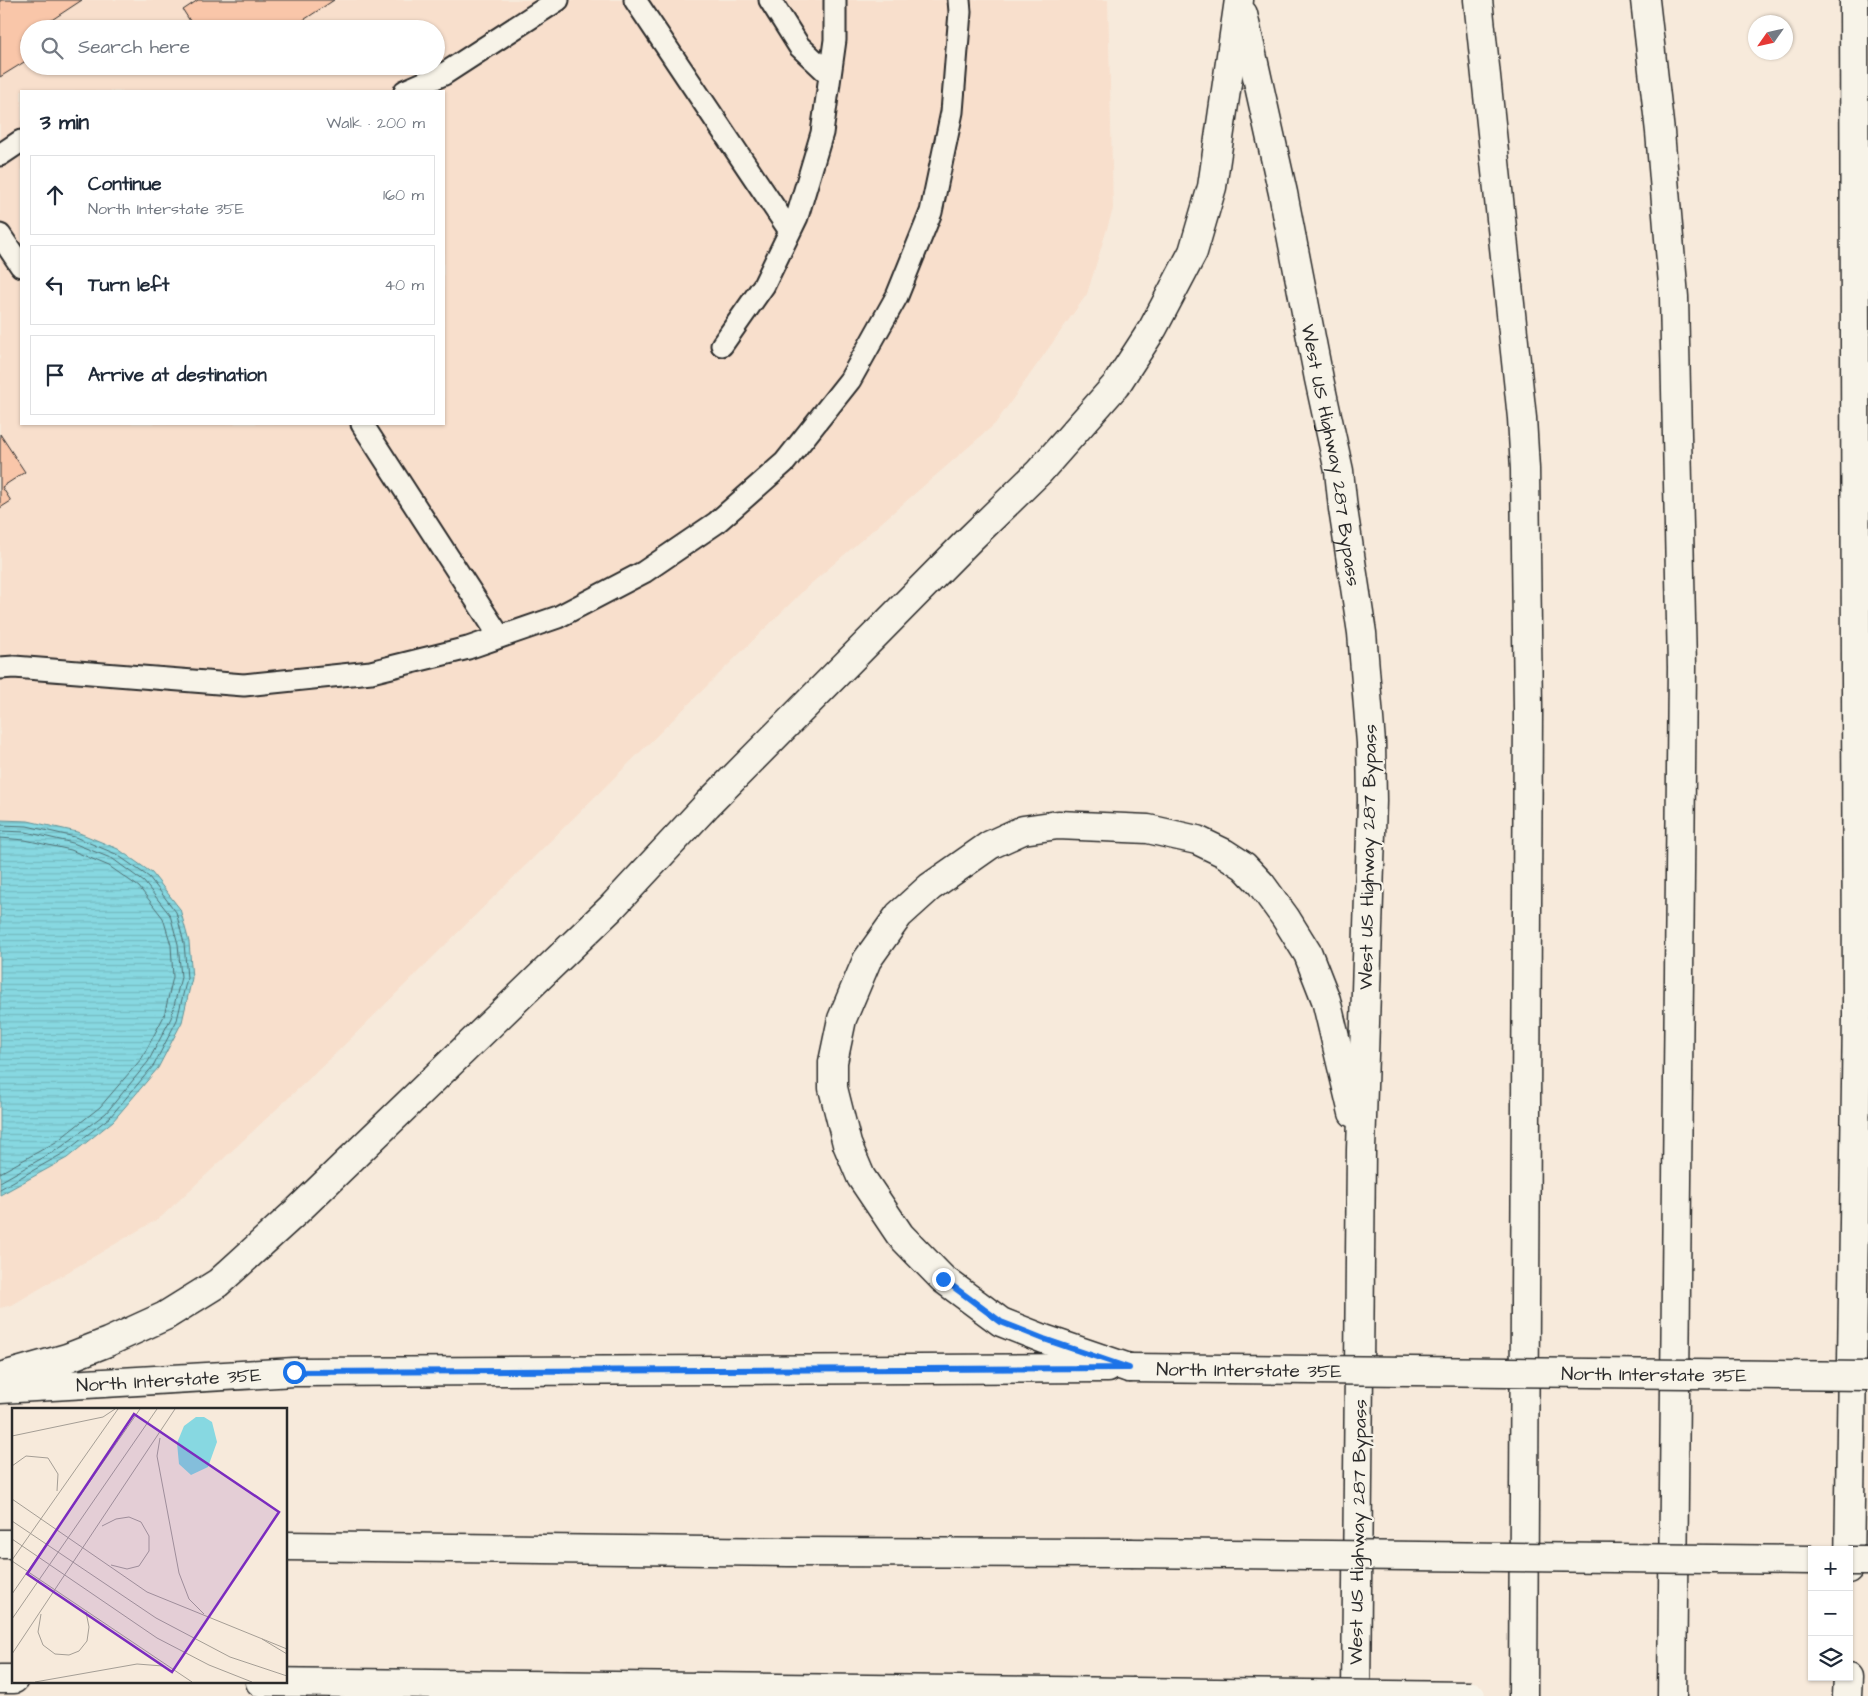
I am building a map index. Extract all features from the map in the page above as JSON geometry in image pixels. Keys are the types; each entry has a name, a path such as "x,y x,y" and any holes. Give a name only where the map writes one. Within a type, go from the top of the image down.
{"main road":[{"name":"West US Highway 287 Bypass","path":"1240,0 1283,193 1319,379 1340,471 1343,509 1362,633 1370,742 1372,801 1361,1150 1356,1696"},
{"path":"0,1377 67,1358 108,1342 166,1316 218,1283 303,1205 611,908 707,805 964,545 1040,472 1116,385 1153,328 1194,252 1212,187 1240,0"},
{"path":"1478,0 1522,418 1525,469 1528,710 1523,1696"},
{"path":"1645,0 1660,132 1674,297 1682,666 1672,1696"},
{"path":"1850,1546 1863,1007 1854,0"},
{"path":"1854,46 1868,90"},
{"path":"1129,1368 1001,1322 943,1279 900,1235 861,1177 847,1144 832,1088 833,1062 842,1019 867,960 899,915 930,887 990,845 1024,830 1058,825 1148,829 1197,840 1224,853 1244,866 1261,884 1285,917 1308,954 1326,1000 1361,1150"},
{"name":"North Interstate 35E","path":"0,1389 294,1372 1129,1368 1868,1376"},
{"path":"288,1546 1808,1560"},
{"path":"1853,1561 1868,1561"},
{"path":"1847,1696 1848,1681"},
{"path":"288,1682 1471,1696"}],"lane":[{"path":"445,73 558,0"},
{"path":"636,0 790,231"},
{"path":"770,0 799,46 830,75"},
{"path":"722,345 764,285 797,217 822,133 835,40 835,0"},
{"path":"0,668 14,666 244,685 371,672 468,648 558,617 644,572 716,523 785,462 850,380 897,296 931,212 952,112 960,12 959,0"},
{"path":"407,90 442,75"},
{"path":"0,155 20,143"},
{"path":"0,235 20,265"},
{"path":"363,425 500,637"}],"shaded area":[{"path":"0,0 1108,0 1113,209 1087,294 995,424 806,588 328,1061 161,1217 12,1305 0,1308"}],"water":[{"path":"0,820 28,821 77,832 118,849 152,873 180,909 189,942 192,978 182,1022 158,1068 113,1121 67,1158 0,1195"}],"building":[{"path":"0,0 82,0 52,20 20,20 20,65 0,77"},
{"path":"198,0 334,0 304,20 189,20 183,10"},
{"path":"0,434 25,472 2,487 11,501 0,508"}],"route":[{"path":"294,1372 1129,1368 1001,1322 943,1279"}]}
